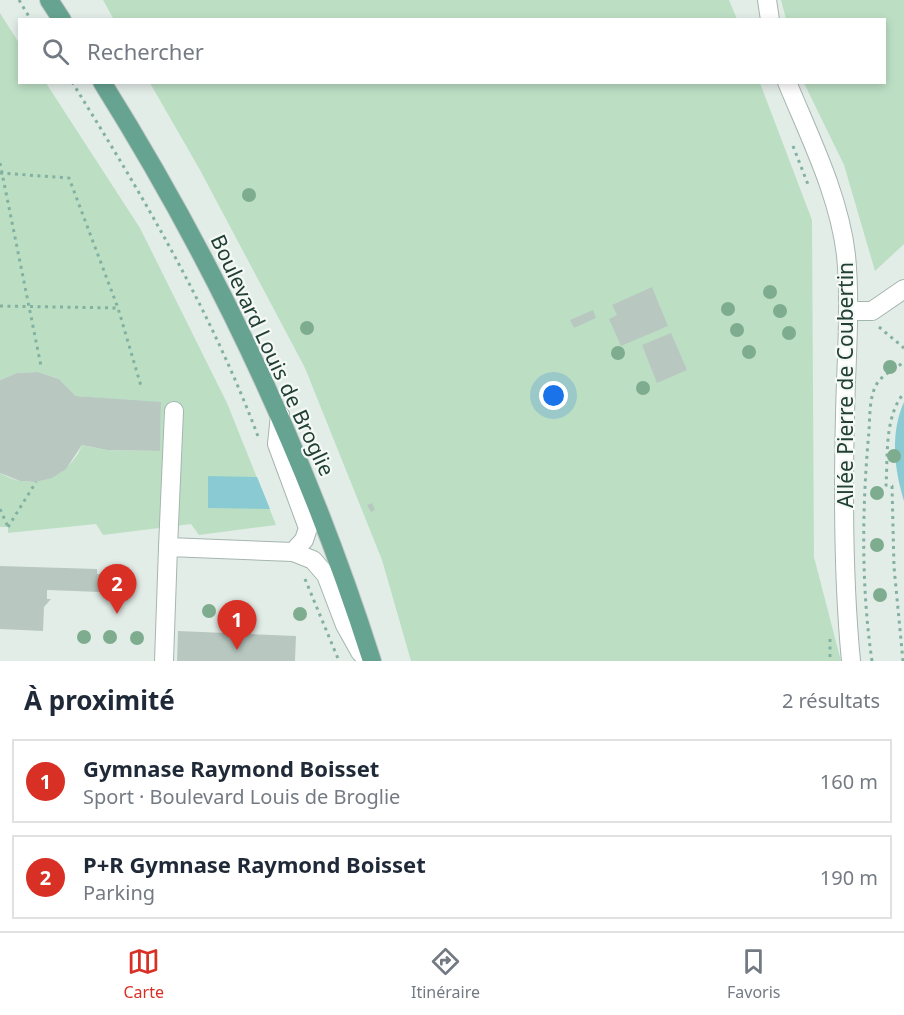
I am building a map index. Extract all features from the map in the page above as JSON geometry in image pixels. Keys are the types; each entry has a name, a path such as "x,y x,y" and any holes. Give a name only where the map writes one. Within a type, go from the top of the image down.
{"main road":[{"path":"49,0 61,18"},
{"name":"Boulevard Louis de Broglie","path":"103,84 194,238 280,415 348,584 371,661"}],"street":[{"path":"767,0 770,18"},
{"name":"Allée Pierre de Coubertin","path":"789,84 830,188 840,221 846,256 848,311 844,453 846,610 851,661"},
{"path":"848,311 872,310 904,289"},
{"path":"164,661 174,411"},
{"path":"280,415 277,444 308,528 304,540 293,552"},
{"path":"168,547 293,552 313,561 326,575 345,625 360,652 371,661"}],"path":[{"path":"19,0 30,18"},
{"path":"73,84 175,256 239,383 261,444"},
{"path":"789,136 809,188"},
{"path":"0,164 42,366"},
{"path":"1,173 69,178 118,308 141,386"},
{"path":"0,306 118,308"},
{"path":"872,310 871,320 904,348"},
{"path":"872,661 868,631 865,546 865,475 870,414 878,381 904,362"},
{"path":"903,661 894,567 892,486 886,485 889,432 895,408 904,393"},
{"path":"0,509 8,527 36,482"},
{"path":"293,552 339,661"}],"green space":[{"path":"103,0 729,0 737,18 113,18"},
{"path":"781,0 904,0 904,244 875,271 844,165 804,84 886,84 886,18 786,18"},
{"path":"0,13 18,41 18,84 47,84 140,228 227,403 276,525 199,535 191,524 103,535 96,524 8,533 8,527 0,527 0,473 12,479 24,481 48,478 68,466 82,445 107,450 159,451 161,403 76,396 59,379 38,372 17,373 0,380"},
{"path":"151,84 760,84 812,220 814,557 841,661 411,661 382,560 305,368 200,170"}],"water":[{"path":"904,402 904,501 896,464 895,439"},
{"path":"208,476 257,477 270,509 208,508"}],"building":[{"path":"652,287 668,326 621,346 609,319 617,315 612,305"},
{"path":"593,310 596,318 574,328 570,320"},
{"path":"671,333 687,370 657,383 642,345"},
{"path":"38,372 59,379 76,396 161,402 160,451 107,450 82,445 66,469 52,478 36,482 20,481 0,473 0,380 17,373"},
{"path":"372,503 375,510 371,512 367,505"},
{"path":"0,566 97,569 97,574 100,574 100,592 47,590 47,599 51,599 44,607 43,631 0,629"},
{"path":"178,631 296,636 295,661 177,661"}],"place":[{"name":"P+R Gymnase Raymond Boisset","path":"117,614"},
{"name":"Gymnase Raymond Boisset","path":"237,650"}]}
